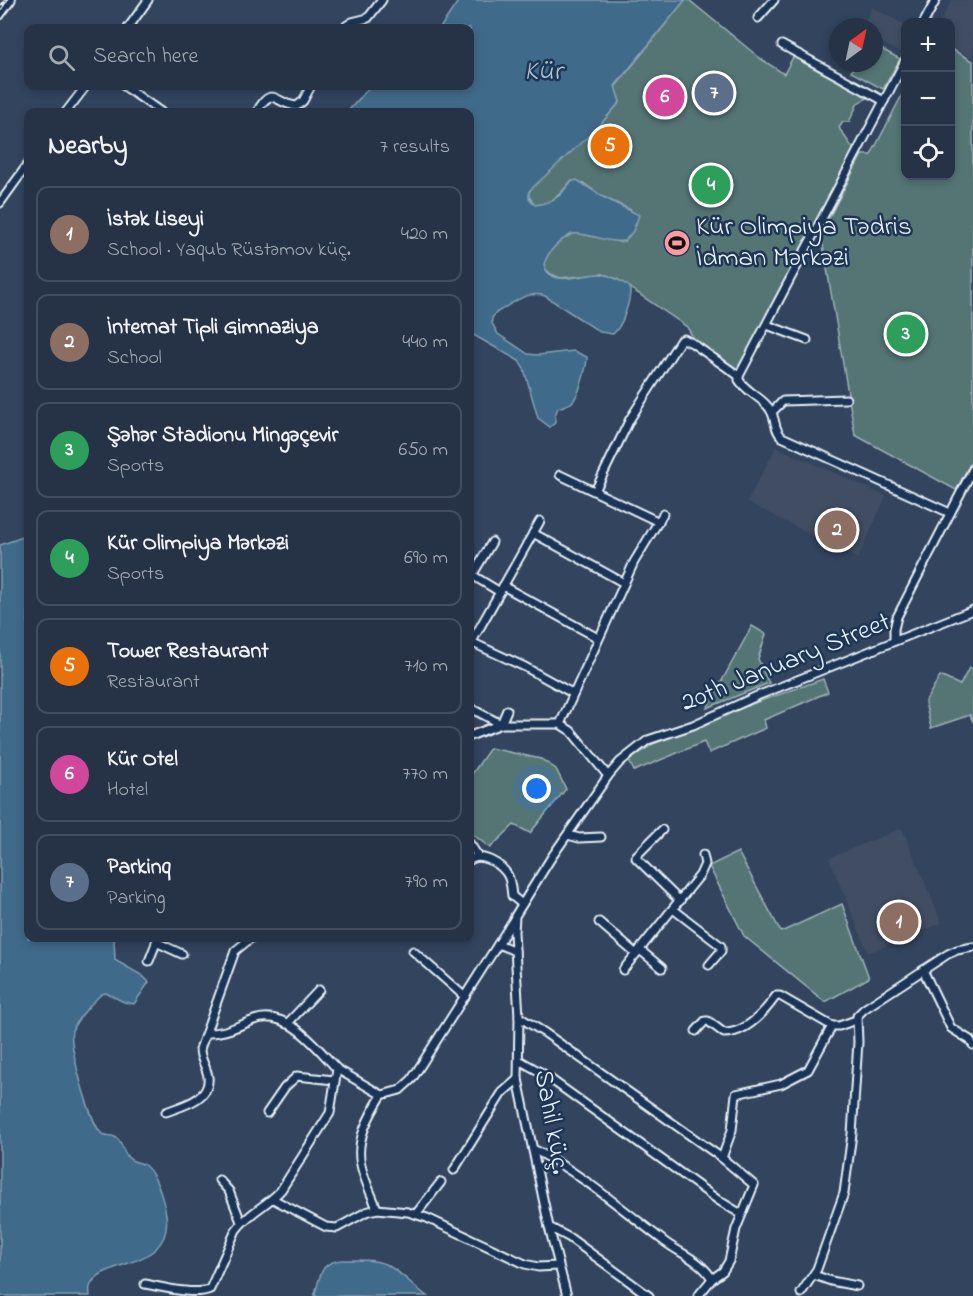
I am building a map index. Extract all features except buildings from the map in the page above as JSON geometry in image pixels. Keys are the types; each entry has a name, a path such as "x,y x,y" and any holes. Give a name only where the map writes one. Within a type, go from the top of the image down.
{"street":[{"path":"0,15 11,0"},
{"path":"131,24 148,0"},
{"path":"349,24 368,18 382,0"},
{"path":"758,18 774,0"},
{"path":"926,18 936,0"},
{"path":"782,45 884,101"},
{"path":"739,376 901,69"},
{"path":"69,108 83,90"},
{"path":"130,90 154,108"},
{"path":"260,108 270,96 291,106 297,106 303,101 309,90"},
{"path":"0,203 24,170"},
{"path":"767,325 807,340"},
{"path":"595,491 630,419 680,341 684,339 739,376 742,385 767,405 772,412 777,433 783,437 950,513"},
{"path":"772,412 783,401 846,399"},
{"path":"894,641 897,617 973,469"},
{"path":"560,475 658,522"},
{"path":"560,724 572,693 624,583 663,514"},
{"path":"474,636 540,521"},
{"path":"533,533 624,583"},
{"path":"474,571 492,542"},
{"path":"474,579 501,589 598,638"},
{"name":"20th January Street","path":"608,776 620,762 657,736 693,725 757,696 973,610"},
{"path":"474,645 525,667 572,693"},
{"path":"474,710 501,724"},
{"path":"501,724 507,710"},
{"path":"206,1033 225,1032 266,1017 287,1024 307,1036 337,1069 382,1095 406,1086 465,997 522,904 608,776 571,731 560,724 501,724 474,733"},
{"path":"662,830 636,858 680,901"},
{"path":"568,835 579,838 601,837"},
{"path":"474,850 478,856 502,868 509,879 512,896 522,904"},
{"path":"622,970 680,901 704,868 703,855"},
{"path":"474,858 478,856"},
{"path":"673,909 721,946 721,951 709,965"},
{"name":"Sahil küç.","path":"515,916 519,1017 518,1079 549,1227 567,1296"},
{"path":"599,922 662,968"},
{"path":"149,961 156,942"},
{"path":"161,942 182,954"},
{"path":"166,1112 194,1101 200,1097 206,1086 208,1076 200,1058 200,1049 235,951 246,942"},
{"path":"498,944 515,951"},
{"path":"696,1031 705,1022 724,1033 746,1027 776,996 780,996 832,1026 839,1026 856,1020 864,1009 923,970 957,950 973,947"},
{"path":"413,951 465,997"},
{"path":"923,970 951,1028 970,1040 973,1045"},
{"path":"287,1024 319,990"},
{"path":"519,1017 722,1158 754,1185 741,1215 729,1261 723,1271 712,1279 698,1296"},
{"path":"801,1293 814,1275 844,1193 852,1134 858,1042 856,1020"},
{"path":"722,1158 732,1130 736,1094 785,1083 808,1070 832,1026"},
{"path":"519,1060 542,1073 741,1215"},
{"path":"145,1284 194,1293 203,1293 210,1289 230,1241 241,1222 273,1199 281,1190 330,1113 333,1107 334,1080 337,1069"},
{"path":"267,1113 285,1087 297,1076 334,1080"},
{"path":"454,1170 502,1093 518,1079"},
{"path":"377,1209 360,1164 360,1148 363,1130 382,1095"},
{"path":"533,1149 558,1162 672,1247 701,1265 712,1279"},
{"path":"219,1180 229,1191 241,1222"},
{"path":"416,1214 441,1182"},
{"path":"273,1199 326,1227 337,1228 366,1212 377,1209 416,1214 525,1264 538,1267 558,1266"},
{"path":"549,1227 576,1242 649,1296"},
{"path":"814,1275 857,1286"}],"shaded area":[{"path":"952,0 973,0 973,58 955,49 955,18 942,18"},
{"path":"872,7 901,23 901,52 883,44 883,18 866,18"},
{"path":"776,447 886,496 858,559 747,502"},
{"path":"902,828 942,923 868,953 829,858"}],"green space":[{"path":"685,0 689,0 761,59 784,74 793,57 869,97 858,103 849,122 843,122 839,128 854,150 792,270 737,369 696,342 687,327 617,279 603,274 560,278 544,268 546,256 554,246 571,234 625,241 636,225 631,210 603,197 583,183 571,181 551,201 540,205 534,205 528,194 532,187 597,128 620,102 615,87"},
{"path":"883,50 900,59 883,89 851,72 883,72"},
{"path":"955,51 973,61 973,458 956,490 855,435 821,233 862,155 871,155 901,97 901,180 955,180"},
{"path":"752,626 766,634 758,659 769,683 707,708"},
{"path":"969,668 973,668 973,722 970,715 931,728 925,702 940,676 960,685"},
{"path":"823,679 828,692 764,720 766,728 709,753 704,742 634,771 629,761 653,744 752,704"},
{"path":"490,748 541,759 556,769 566,789 530,833 514,825 490,848 474,835 474,771"},
{"path":"738,852 781,932 842,904 869,978 825,1002 744,936 709,866"}],"water":[{"name":"Kür","path":"459,0 685,0 615,86 620,102 597,128 529,191 529,198 535,205 541,204 559,196 569,184 577,180 603,197 639,215 633,231 625,241 572,234 555,246 544,264 547,272 559,278 603,274 630,287 626,312 613,334 600,332 545,296 538,295 519,299 492,318 498,334 528,354 574,351 587,357 577,395 571,403 558,408 555,423 550,427 538,418 524,369 519,361 474,335 474,108 351,108 367,90 474,90 474,24 443,24"},
{"path":"24,536 24,942 114,942 115,960 149,982 134,1004 106,993 102,994 85,1011 72,1031 77,1067 97,1128 102,1134 118,1139 127,1157 147,1168 157,1185 165,1209 166,1229 160,1244 150,1253 96,1278 90,1287 90,1296 0,1296 0,545"},
{"path":"334,1261 385,1264 396,1270 427,1296 314,1296 324,1268"}],"railway":[{"path":"0,9 6,0"}],"place":[{"name":"Parkinq","path":"714,93"},
{"name":"Kür Otel","path":"665,97"},
{"name":"Tower Restaurant","path":"610,146"},
{"name":"Kür Olimpiya Mərkəzi","path":"711,185"},
{"name":"Kür Olimpiya Tədris İdman Mərkəzi","path":"677,243"},
{"name":"Şəhər Stadionu Mingəçevir","path":"906,334"},
{"name":"İnternat Tipli Gimnaziya","path":"837,530"},
{"name":"İstək Liseyi","path":"899,922"}]}
